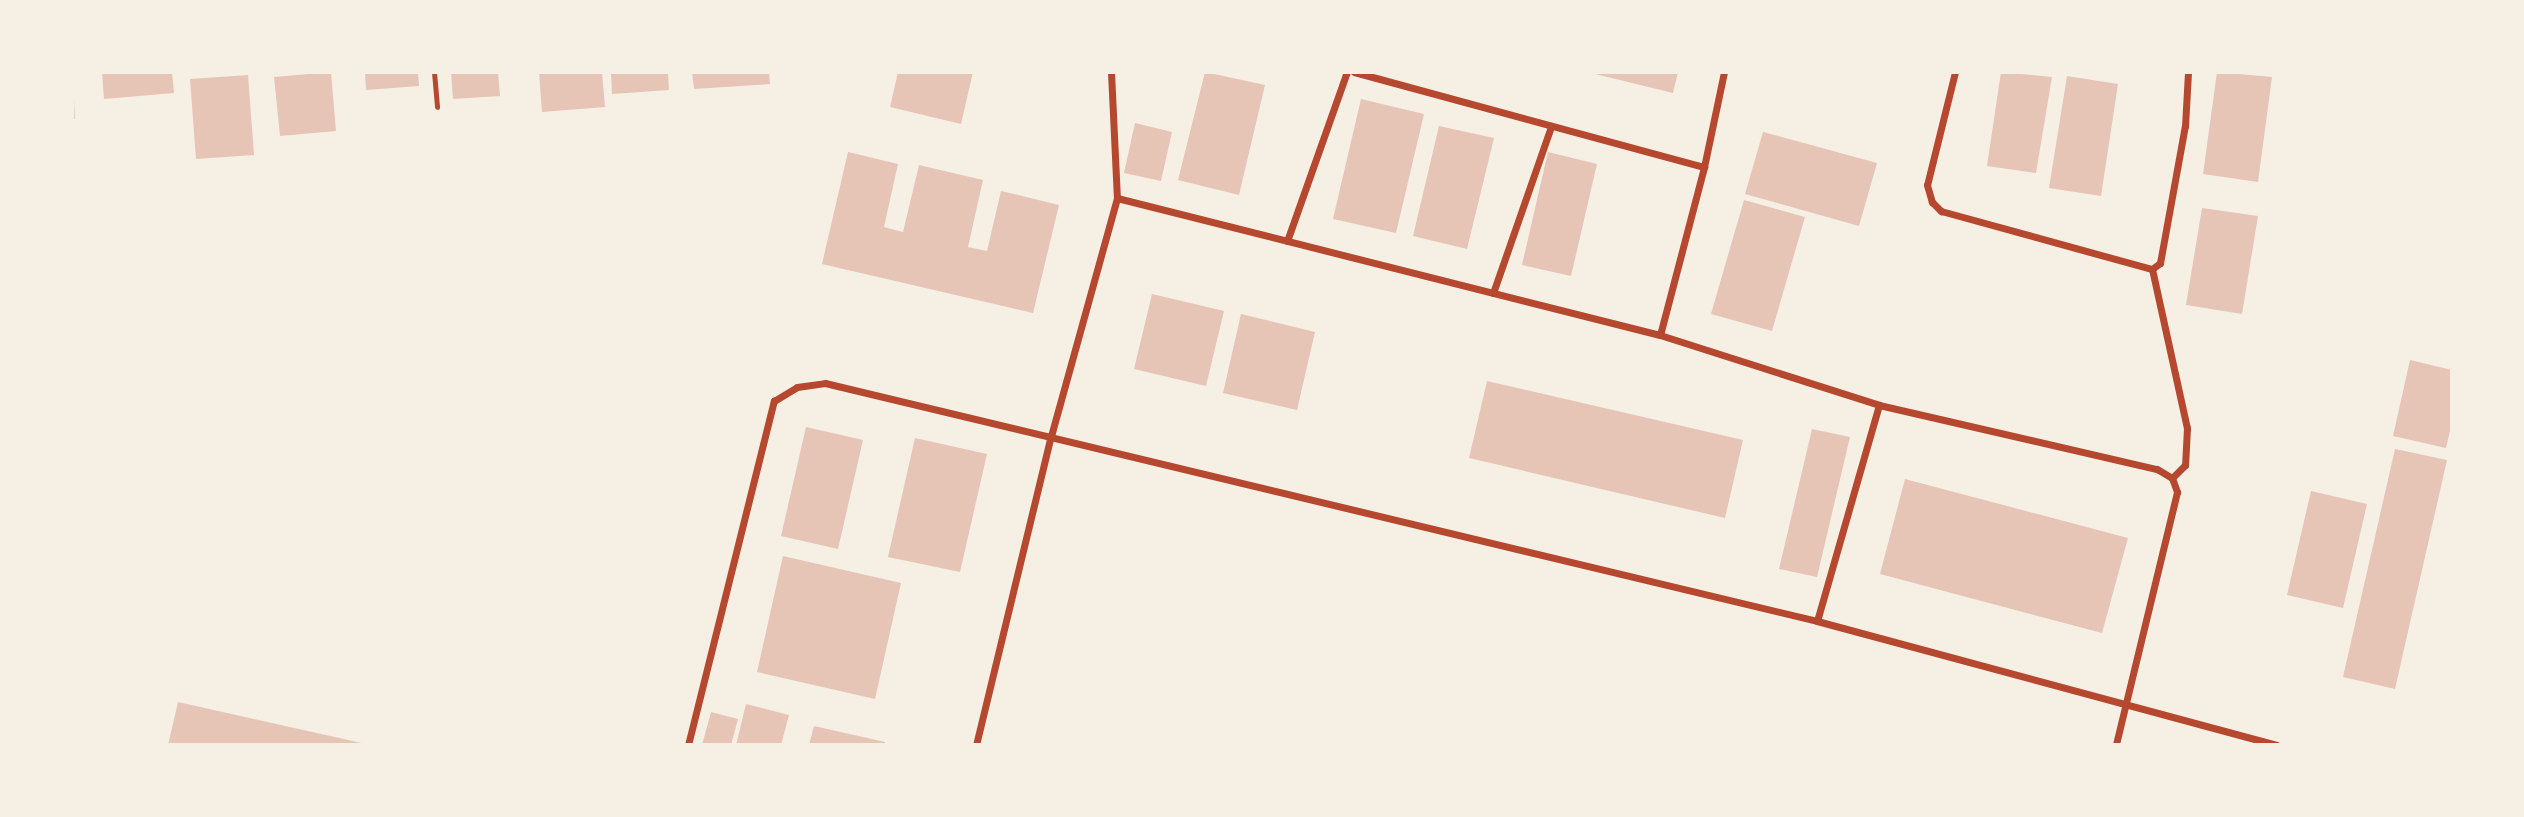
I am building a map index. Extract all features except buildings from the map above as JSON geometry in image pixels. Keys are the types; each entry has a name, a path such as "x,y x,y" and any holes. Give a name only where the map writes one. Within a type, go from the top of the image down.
{"street":[{"path":"976,745 1051,436 1117,198 1111,72"},
{"path":"1287,241 1347,72"},
{"path":"1354,72 1704,167"},
{"path":"1660,335 1704,167 1724,72"},
{"path":"1955,72 1927,185 1932,202 1941,211 2152,270"},
{"path":"2152,270 2160,263 2183,139 2188,72"},
{"path":"1493,293 1551,126"},
{"path":"1117,198 1660,335 1879,405 2158,469 2172,478 2177,492 2116,745"},
{"path":"2152,270 2187,428 2185,465 2172,478"},
{"path":"688,745 774,401 797,387 825,383 1817,621 2277,745"},
{"path":"1817,621 1879,405"}],"lane":[{"path":"434,72 437,107"}]}
